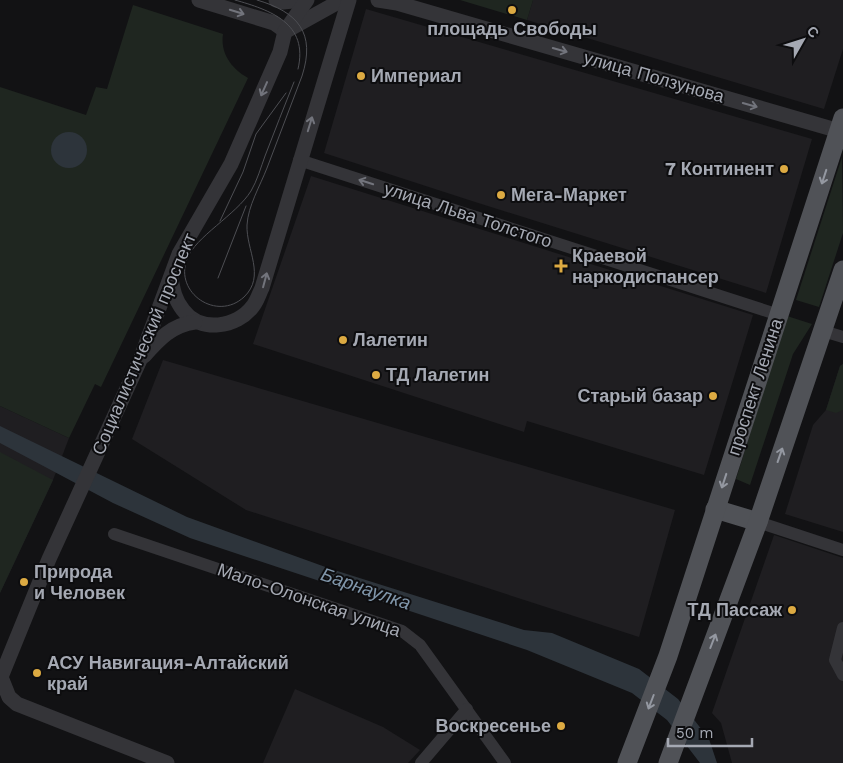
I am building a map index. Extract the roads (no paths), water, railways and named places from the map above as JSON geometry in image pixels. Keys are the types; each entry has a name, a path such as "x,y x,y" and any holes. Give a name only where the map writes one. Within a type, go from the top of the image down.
{"main road":[{"name":"проспект Ленина","path":"628,760 668,656 842,127"},
{"path":"668,763 758,522 843,270"},
{"path":"715,509 758,522"}],"street":[{"path":"199,0 281,33 342,0"},
{"path":"276,0 283,2 303,0"},
{"name":"Социалистический проспект","path":"167,763 17,704 4,687 1,677 70,512 140,360 188,236 231,164 281,33 307,0"},
{"path":"140,360 170,330 184,323 196,322 206,325 223,325 238,319 253,306 262,288 349,0"},
{"name":"улица Ползунова","path":"378,0 398,3 842,127"},
{"name":"улица Льва Толстого","path":"300,160 779,315"},
{"path":"171,278 175,297 184,311 196,322"},
{"path":"823,331 843,337"},
{"path":"758,522 843,550"},
{"name":"Мало-Олонская улица","path":"114,534 402,631 420,645 505,763"},
{"path":"843,628 835,660 843,675"},
{"path":"421,763 467,709"}],"water":[{"path":"69,132 82,137 87,150 82,163 69,168 56,163 51,150 56,137"},
{"name":"Барнаулка","path":"0,426 187,517 331,569 524,630 552,633 639,669 678,699 709,739 717,763 700,763 667,720 632,693 527,650 190,538 113,503 0,443"}],"tram line":[{"path":"235,0 273,14 284,21 298,40 300,53 298,69"},
{"path":"257,0 283,11 300,26 305,36 307,48 306,61 248,218 247,234 253,262 254,280 244,297 233,304 211,305 200,300 192,293 187,283 185,271 187,259 198,242 236,209 251,191 294,82"},
{"path":"220,221 243,172 256,134 286,93"},
{"path":"218,278 246,206"}],"place":[{"name":"площадь Свободы","path":"512,10"},
{"name":"Империал","path":"361,76"},
{"name":"7 Континент","path":"784,169"},
{"name":"Мега-Маркет","path":"501,195"},
{"name":"Краевой наркодиспансер","path":"561,266"},
{"name":"Лалетин","path":"343,340"},
{"name":"ТД Лалетин","path":"376,375"},
{"name":"Старый базар","path":"713,396"},
{"name":"Природа и Человек","path":"24,582"},
{"name":"ТД Пассаж","path":"792,610"},
{"name":"АСУ Навигация-Алтайский край","path":"37,673"},
{"name":"Воскресенье","path":"561,726"}]}
